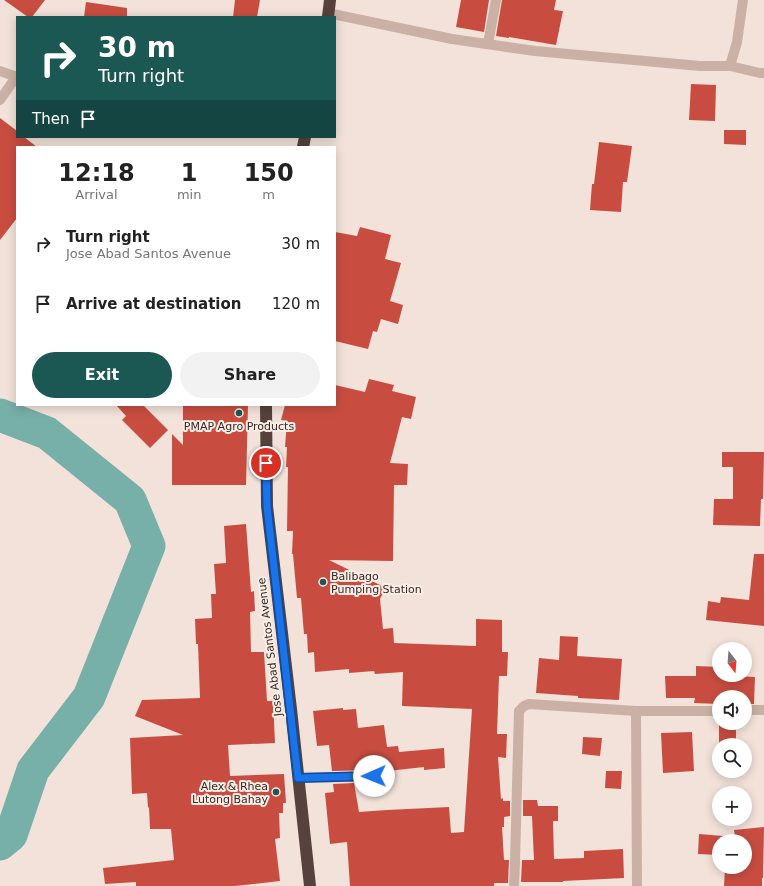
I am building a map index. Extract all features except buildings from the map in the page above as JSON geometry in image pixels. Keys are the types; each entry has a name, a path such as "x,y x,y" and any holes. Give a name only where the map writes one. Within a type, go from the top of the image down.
{"highway":[{"path":"328,15 330,0"},
{"name":"Jose Abad Santos Avenue","path":"266,406 267,506 310,886"}],"street":[{"path":"488,44 496,0"},
{"path":"730,66 737,42 743,0"},
{"path":"336,17 452,39 535,52 700,66 730,66 764,73"},
{"path":"0,71 16,77"},
{"path":"0,100 16,78"},
{"path":"514,886 519,711 524,706 529,704 636,711 712,711"},
{"path":"752,710 764,710"},
{"path":"636,711 637,886"},
{"path":"298,778 374,776"}],"waterway":[{"path":"0,415 47,433 130,500 149,546 89,697 33,770 11,835 0,844"}],"place":[{"name":"PMAP Agro Products","path":"239,413"},
{"name":"Balibago Pumping Station","path":"323,582"},
{"name":"Alex & Rhea Lutong Bahay","path":"276,792"}],"route":[{"path":"266,463 267,506 298,778 374,776"}]}
